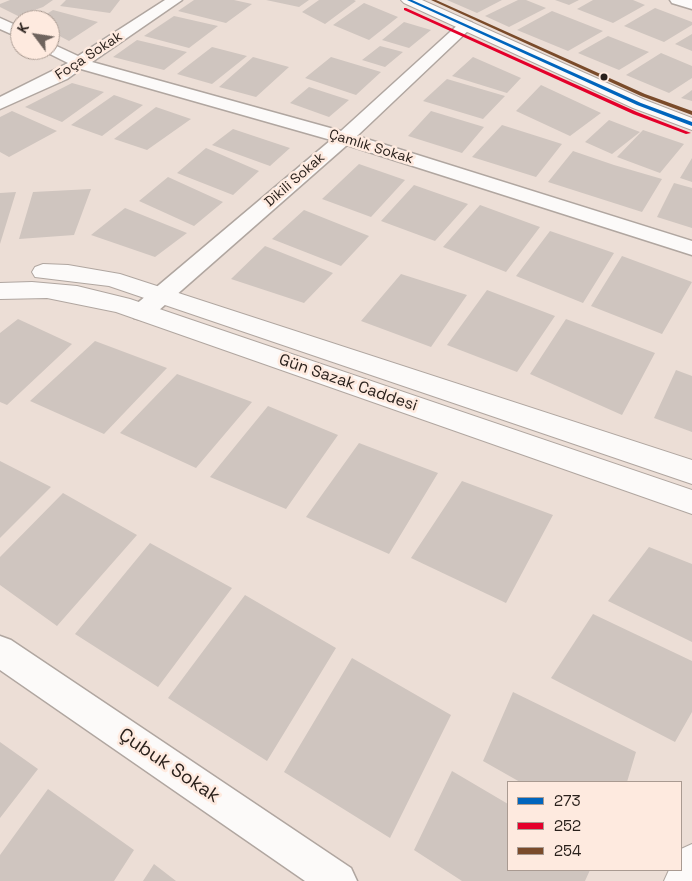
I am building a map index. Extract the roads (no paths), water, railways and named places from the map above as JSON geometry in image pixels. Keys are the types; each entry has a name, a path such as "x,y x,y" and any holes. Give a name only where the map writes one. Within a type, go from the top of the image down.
{"main road":[{"path":"409,0 639,104 692,124"},
{"name":"Gün Sazak Caddesi","path":"0,273 68,272 112,279 151,304 692,502"},
{"name":"Gün Sazak Caddesi","path":"0,291 18,289 69,292 151,304 692,472"},
{"path":"684,881 692,864"}],"street":[{"name":"Foça Sokak","path":"0,104 60,76 175,0"},
{"path":"677,0 692,5"},
{"name":"Dikili Sokak","path":"151,304 344,138 466,25"},
{"name":"Çamlık Sokak","path":"60,53 79,63 344,138 692,248"},
{"name":"Çubuk Sokak","path":"0,651 338,881"}]}
